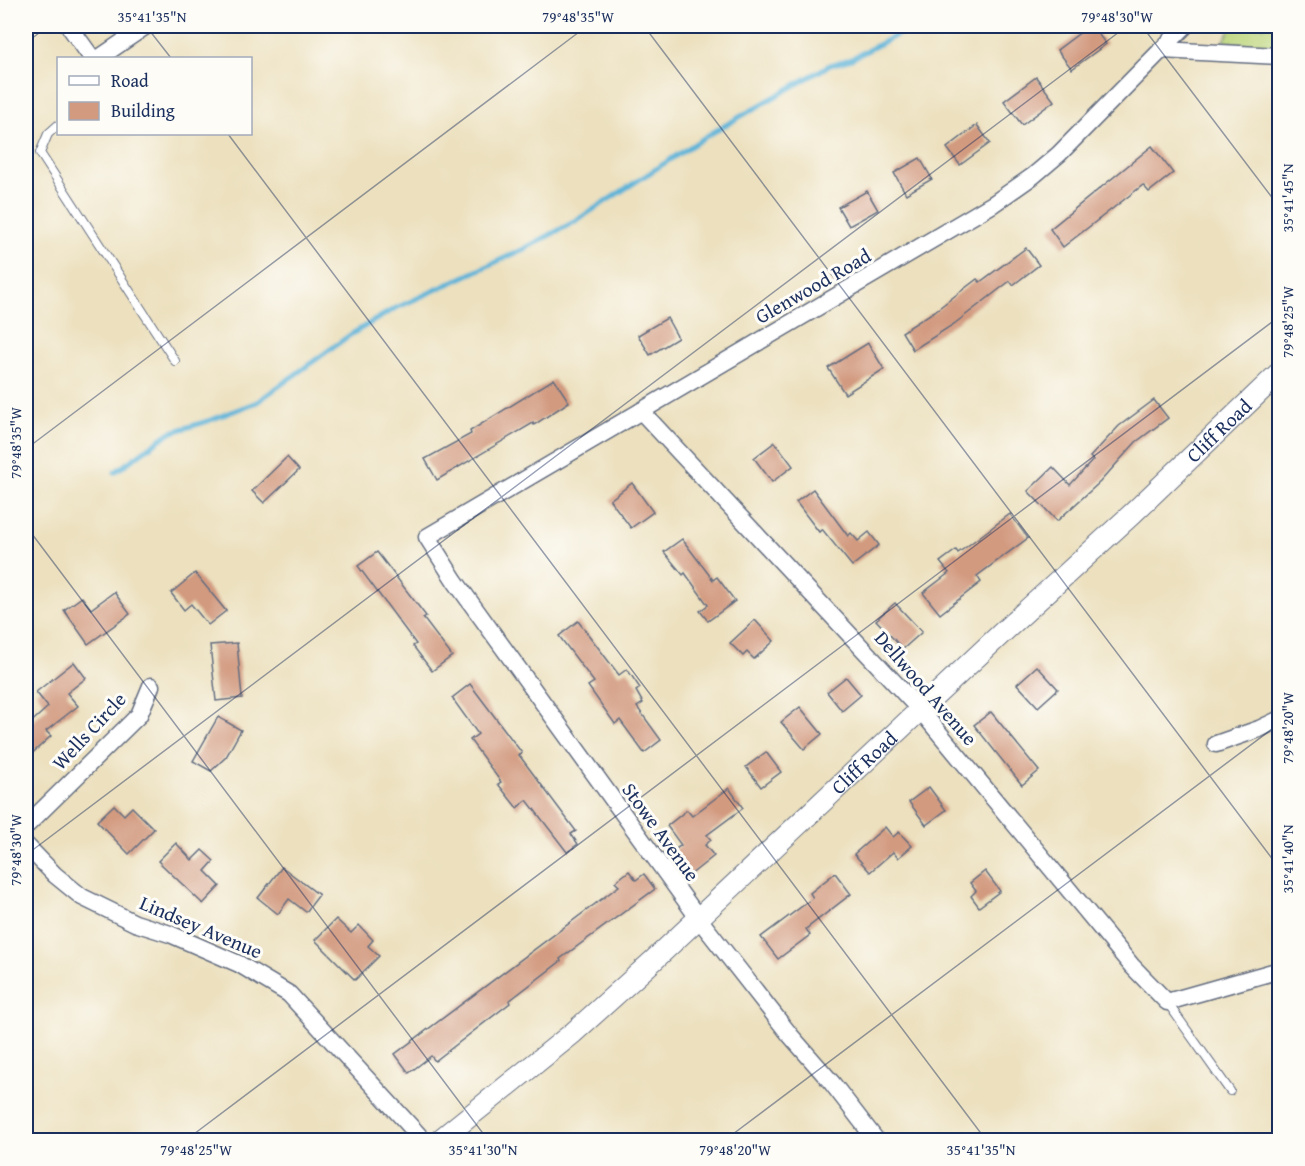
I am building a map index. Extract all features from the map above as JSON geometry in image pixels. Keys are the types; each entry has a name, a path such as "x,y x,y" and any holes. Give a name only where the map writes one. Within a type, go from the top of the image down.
{"street":[{"path":"69,26 92,57"},
{"path":"100,57 146,26"},
{"name":"Glenwood Road","path":"427,537 993,204 1034,176 1059,154 1185,26"},
{"path":"1161,50 1280,56"},
{"name":"Cliff Road","path":"440,1140 573,1032 699,919 1132,514 1280,372"},
{"name":"Dellwood Avenue","path":"641,411 921,711 1132,966 1167,1002"},
{"name":"Stowe Avenue","path":"427,537 455,582 699,919 876,1140"},
{"name":"Wells Circle","path":"26,826 139,715 152,686"},
{"path":"1216,744 1280,719"},
{"name":"Lindsey Avenue","path":"26,845 55,875 82,897 135,923 170,934 239,964 289,994 423,1140"},
{"path":"1167,1002 1280,970"}],"lane":[{"path":"57,126 48,134 40,153 175,361"},
{"path":"1167,1002 1230,1091"}],"green space":[{"path":"1232,26 1279,26 1279,50 1224,41"}],"building":[{"path":"1092,26 1106,44 1072,69 1057,50"},
{"path":"1036,77 1054,101 1022,125 1004,101"},
{"path":"977,125 990,143 960,165 947,148"},
{"path":"1152,146 1173,173 1149,192 1143,185 1063,247 1050,229"},
{"path":"920,158 932,179 906,194 894,173"},
{"path":"867,191 878,210 849,226 838,207"},
{"path":"1026,248 1039,265 1013,285 1010,281 954,324 913,350 902,332 935,311 977,279 980,282"},
{"path":"667,318 678,338 650,355 638,335"},
{"path":"868,343 884,369 845,394 828,368"},
{"path":"554,379 569,402 534,425 533,423 437,480 425,459 471,434 470,431"},
{"path":"1154,400 1168,418 1136,442 1100,482 1057,521 1028,491 1053,467 1070,485 1093,460 1090,457 1119,426"},
{"path":"775,442 793,466 772,482 754,458"},
{"path":"287,457 299,470 264,503 252,491"},
{"path":"632,483 653,512 631,528 610,500"},
{"path":"813,489 848,536 851,533 858,541 869,532 879,545 852,566 822,529 819,532 796,502"},
{"path":"1010,514 1028,538 977,576 981,582 940,614 923,593 949,573 940,562 956,550 958,553"},
{"path":"682,539 713,580 717,577 735,601 708,621 700,611 708,605 685,573 683,575 664,552"},
{"path":"377,552 426,616 423,618 452,656 432,671 413,646 416,644 358,566"},
{"path":"195,573 226,611 208,625 191,604 184,610 171,593"},
{"path":"114,592 130,614 88,644 64,610 82,597 91,609"},
{"path":"895,603 922,632 903,649 876,620"},
{"path":"755,620 774,641 754,659 747,652 743,656 730,643"},
{"path":"578,621 619,675 627,669 640,688 636,691 643,703 637,707 661,740 644,753 620,720 615,724 588,686 594,682 559,636"},
{"path":"237,643 242,698 216,701 210,645"},
{"path":"74,662 86,678 67,693 78,706 46,731 51,736 26,759 26,727 48,707 36,692"},
{"path":"1037,666 1058,689 1038,707 1017,684"},
{"path":"846,677 861,695 842,711 827,692"},
{"path":"470,684 522,753 519,755 576,831 571,834 578,844 567,852 527,800 517,808 498,784 501,782 470,740 478,734 452,698"},
{"path":"800,707 822,734 804,749 781,722"},
{"path":"991,712 1039,771 1022,785 974,725"},
{"path":"218,717 241,730 226,757 211,771 193,761"},
{"path":"766,752 781,772 761,787 746,767"},
{"path":"929,787 946,810 926,825 909,802"},
{"path":"729,788 743,808 707,835 711,840 705,845 714,856 690,875 672,852 681,845 667,826 687,810 692,816"},
{"path":"114,805 124,815 132,807 154,829 129,854 97,821"},
{"path":"885,827 893,837 899,832 912,846 898,858 893,852 870,872 854,854"},
{"path":"176,843 192,860 202,850 214,861 205,871 220,886 203,904 158,861"},
{"path":"282,867 319,895 306,912 289,899 278,914 258,898"},
{"path":"629,871 636,880 644,874 655,889 560,959 561,961 509,1001 510,1003 435,1061 431,1056 409,1073 395,1054 619,886 615,882"},
{"path":"985,871 1000,891 979,907 971,896 976,891 970,883"},
{"path":"835,873 851,894 806,929 810,935 778,959 761,937 813,898 810,893"},
{"path":"336,919 351,933 359,925 373,940 368,946 379,956 355,980 315,940"}],"waterway":[{"path":"115,472 169,433 257,402 350,335 394,309 522,250 574,222 705,137 830,65 851,59 914,26"}]}
